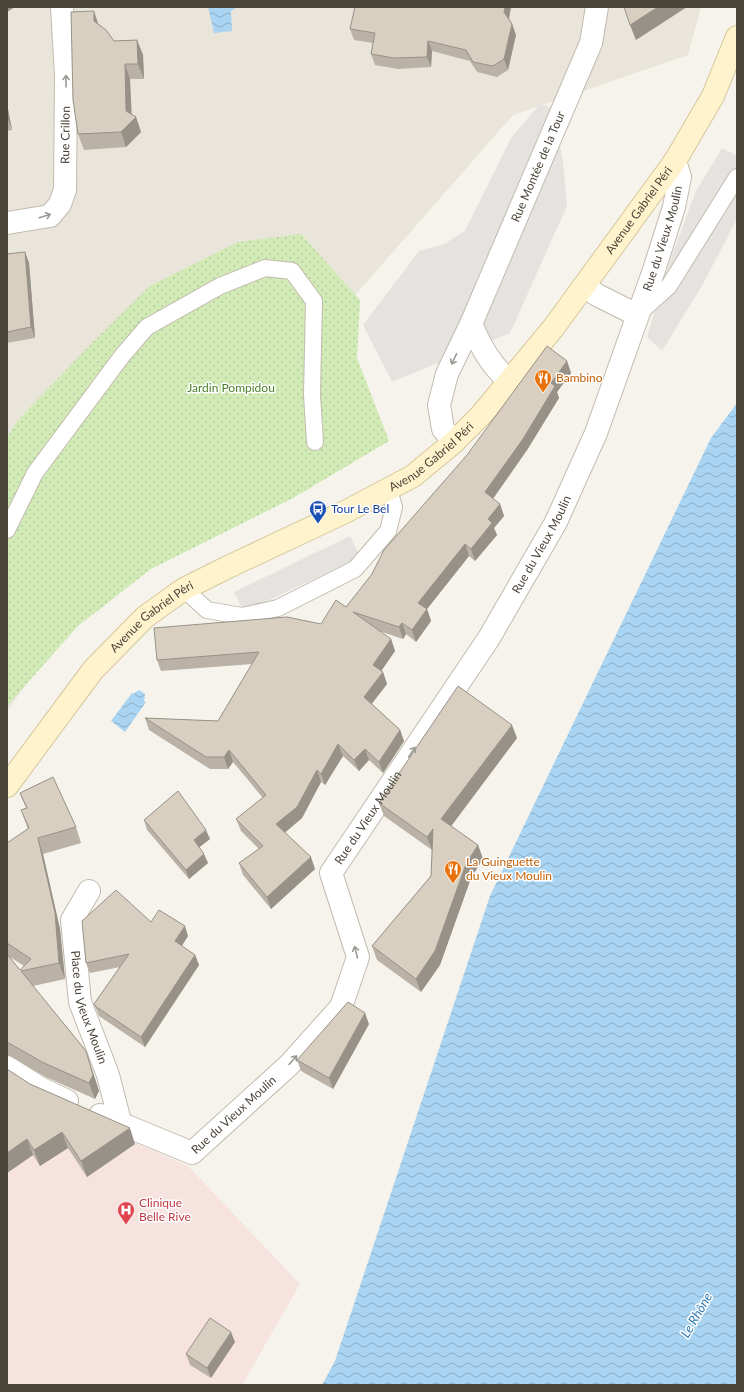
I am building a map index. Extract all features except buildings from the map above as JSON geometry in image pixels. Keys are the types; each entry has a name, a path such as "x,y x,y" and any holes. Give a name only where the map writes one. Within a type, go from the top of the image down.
{"main road":[{"name":"Avenue Gabriel Péri","path":"7,786 93,670 145,617 184,589 389,490 413,476 454,442 482,414 554,327 675,161 713,96 737,37"}],"street":[{"name":"Rue Crillon","path":"7,223 50,216 60,204 65,190 66,76 62,7"},
{"name":"Rue Montée de la Tour","path":"454,442 443,429 439,405 447,374 471,324 591,43 597,7"},
{"name":"Rue du Vieux Moulin","path":"7,1067 42,1089 121,1125 192,1153 289,1065 341,1007 358,957 332,873 488,638 556,522 596,433 674,207 680,177 675,161"},
{"path":"584,286 597,295 637,315"},
{"path":"471,324 484,352 498,371 510,381"},
{"name":"Place du Vieux Moulin","path":"90,891 72,920 80,1002 108,1075 121,1125"}],"lane":[{"path":"637,315 669,286 737,177"},
{"path":"7,530 35,473 122,356 147,327 220,286 265,268 292,271 314,301 312,395 315,442"},
{"path":"184,589 207,610 242,616 278,608 355,569 388,531 394,507 389,490"}],"shaded area":[{"path":"7,7 701,7 688,55 513,115 81,608 7,711"},
{"path":"540,104 552,108 563,161 567,206 510,333 392,382 363,325 419,251 444,244 465,231 511,138"},
{"path":"722,148 737,156 737,219 703,284 662,351 647,337 671,258 696,191"},
{"path":"350,536 360,557 244,612 234,592"},
{"name":"Clinique Belle Rive","path":"7,1082 31,1098 188,1166 300,1284 242,1385 7,1385"}],"green space":[{"name":"Jardin Pompidou","path":"301,234 360,300 357,358 389,441 293,498 151,569 78,626 7,706 7,437 19,419 94,341 150,286 238,242"}],"water":[{"path":"208,7 237,7 231,11 232,31 214,33"},
{"name":"Le Rhône","path":"737,403 737,1385 322,1385 335,1361 490,896 711,438"},
{"path":"139,690 145,694 144,701 146,702 125,732 111,721 132,693 133,694"}],"place":[{"name":"Bambino","path":"543,393"},
{"name":"Tour Le Bel","path":"318,524"},
{"name":"La Guinguette du Vieux Moulin","path":"453,884"},
{"name":"Clinique Belle Rive","path":"126,1225"}]}
